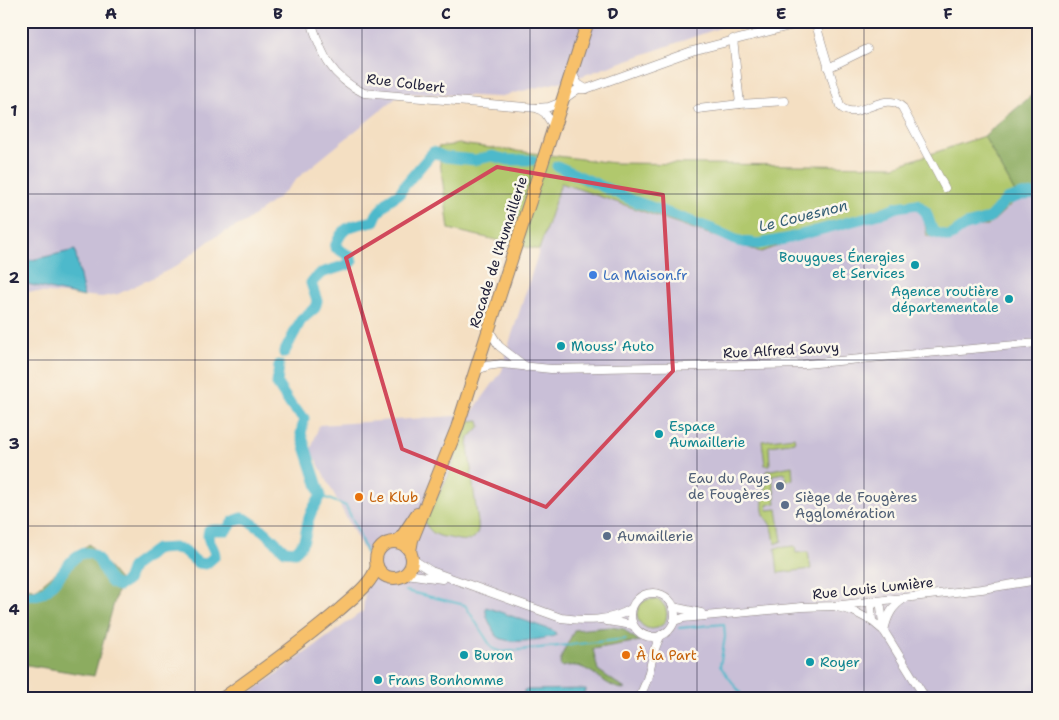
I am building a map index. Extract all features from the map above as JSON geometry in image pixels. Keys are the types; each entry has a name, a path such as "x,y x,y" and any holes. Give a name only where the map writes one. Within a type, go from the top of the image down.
{"main road":[{"name":"Rocade de l'Aumaillerie","path":"411,555 432,491 451,446 588,21"},
{"name":"Rocade de l'Aumaillerie","path":"395,542 407,529 432,491"},
{"path":"354,596 388,578 401,577 406,574 412,564 411,555 404,545 395,542 384,545 376,554 377,566 383,575 388,578"},
{"path":"222,699 285,655 354,596 370,579 377,566"}],"street":[{"name":"Rue Colbert","path":"311,21 326,61 342,79 364,93 537,108 549,108 578,90 692,51 809,21"},
{"path":"815,21 837,99 843,109 857,111 886,101 898,103 902,107 946,188"},
{"path":"733,39 740,104"},
{"path":"828,68 867,49"},
{"path":"572,73 578,84 586,88"},
{"path":"698,109 740,104 785,102"},
{"path":"537,108 545,113 554,127"},
{"name":"Rue Alfred Sauvy","path":"489,330 499,346 526,366"},
{"name":"Rue Alfred Sauvy","path":"475,371 487,366 501,364 551,369 805,364 1038,343"},
{"path":"411,555 431,571 561,618 600,620 633,625 645,635 651,647 653,657"},
{"path":"406,574 454,580"},
{"name":"Rue Louis Lumière","path":"674,621 683,618 711,615 833,606 1038,580"},
{"path":"600,620 618,616 631,609 638,598 651,593 664,596 673,607 674,621 669,630 661,635 645,635"},
{"path":"884,631 887,617 891,610 907,597"},
{"path":"872,621 871,607 877,601 881,607 884,631"},
{"path":"833,606 853,611 872,621 884,631 926,699"},
{"name":"Rue Louis Lumière","path":"673,607 711,615"},
{"path":"631,609 633,625"},
{"path":"637,699 647,682 661,635"}],"highlighted area":[{"path":"497,167 663,195 673,371 546,507 402,449 346,258"}],"shaded area":[{"path":"21,21 739,21 579,77 498,97 402,93 301,175 280,196 245,222 213,238 175,267 118,294 102,297 21,291"},
{"path":"561,183 761,252 883,207 895,212 913,204 922,206 951,240 967,226 988,226 1018,198 1038,198 1038,699 242,699 363,611 368,559 311,450 319,425 470,415 502,371"}],"green space":[{"path":"1038,90 1038,198 1018,198 984,136"},
{"path":"984,136 1018,198 988,226 967,226 952,240 927,236 922,206 913,204 895,212 883,207 761,252 561,183 539,250 449,229 438,147 459,144 614,163 895,166"},
{"path":"479,420 480,426 469,438 468,446 478,523 477,534 470,540 438,535 431,531 424,521 449,475 468,421"},
{"path":"794,437 795,442 769,446 770,465 765,465 762,441"},
{"path":"792,466 793,480 786,481 785,473 772,475 776,503 767,505 768,510 777,509 782,541 775,544 772,528 763,510 767,481 766,471"},
{"path":"89,544 120,581 94,676 21,664 21,585 35,590"},
{"path":"795,546 796,553 808,552 811,569 778,573 775,548"},
{"path":"652,599 663,603 667,614 663,625 652,629 641,625 637,614 641,603"},
{"path":"610,627 624,629 640,641 593,649 598,670 625,689 617,688 589,670 572,666 562,667 560,664 574,630"}],"water":[{"path":"75,250 84,297 27,284 23,262"},
{"path":"486,607 554,631 556,634 555,636 542,639 525,641 502,639 496,635 491,626 486,614"},
{"path":"586,689 577,699 524,699 524,690"}],"waterway":[{"name":"Le Couesnon","path":"284,353 301,320 315,308 317,301 311,283 321,273 352,262 351,257 335,247 341,234 354,225 374,221 377,214 389,200 400,193 433,152 445,157 475,160 492,156 508,160 532,160"},
{"name":"Le Couesnon","path":"557,166 634,201 712,229 738,241 758,244 785,239 879,214 897,207 917,204 926,212 933,232 949,237 966,225 988,219 1006,200 1022,195 1038,194"},
{"name":"Le Couesnon","path":"21,594 33,595 43,592 51,586 71,561 78,555 86,553 96,557 109,580 119,586 127,581 132,567 157,549 175,548 183,550 198,563 206,564 215,556 214,549 208,538 209,530 226,530 234,521 241,518 246,519 265,532 285,551 295,552 304,539 309,518 321,496 301,434 304,418 292,407 277,384 279,365"},
{"path":"321,496 346,506 366,553"},
{"path":"406,591 465,605 492,648 501,652 626,639"},
{"path":"679,628 724,624 725,637 720,666 745,699"}],"place":[{"name":"Bouygues Énergies et Services","path":"915,265"},
{"name":"La Maison.fr","path":"593,275"},
{"name":"Agence routière départementale","path":"1009,299"},
{"name":"Mouss' Auto","path":"561,346"},
{"name":"Espace Aumaillerie","path":"659,434"},
{"name":"Eau du Pays de Fougères","path":"780,486"},
{"name":"Le Klub","path":"359,497"},
{"name":"Siège de Fougères Agglomération","path":"785,505"},
{"name":"Aumaillerie","path":"607,536"},
{"name":"Buron","path":"464,655"},
{"name":"À la Part","path":"626,655"},
{"name":"Royer","path":"810,662"},
{"name":"Frans Bonhomme","path":"378,680"}]}
